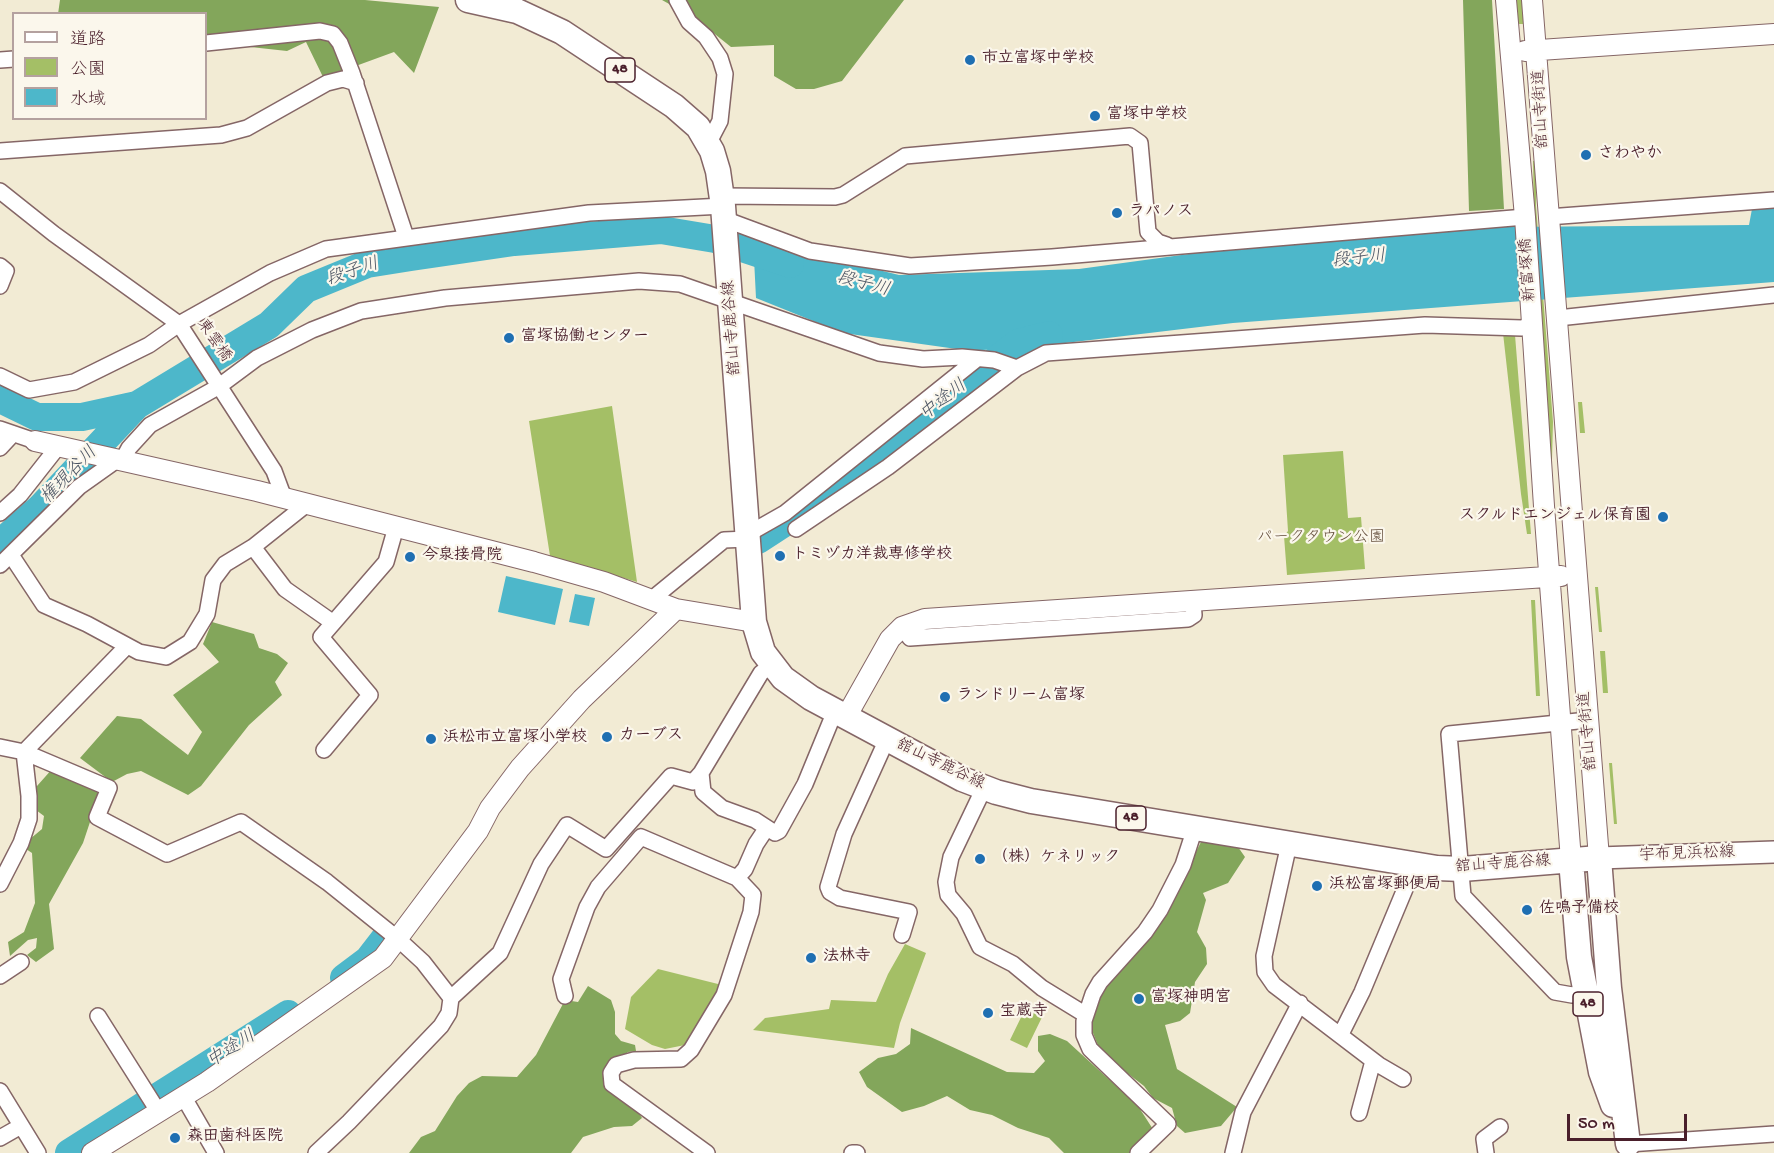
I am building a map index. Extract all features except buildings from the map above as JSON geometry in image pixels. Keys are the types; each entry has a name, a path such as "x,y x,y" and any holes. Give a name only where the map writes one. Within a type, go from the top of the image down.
{"main road":[{"name":"48","path":"468,0 517,11 562,32 674,106 698,128 708,144 718,171 723,207"},
{"name":"舘山寺鹿谷線","path":"723,207 754,621 759,642 772,665 790,685 887,739 984,788 1031,801 1412,864 1459,869 1599,858"},
{"name":"宇布見浜松線","path":"1599,858 1774,852"},
{"name":"舘山寺街道","path":"1599,858 1609,988 1629,1149"},
{"name":"舘山寺街道","path":"1572,860 1579,957 1601,1072 1629,1149"}],"street":[{"path":"677,0 689,22 706,37 720,58 725,74 718,130 708,144"},
{"name":"舘山寺街道","path":"1506,0 1525,217"},
{"name":"舘山寺街道","path":"1532,0 1538,51 1548,218"},
{"path":"207,43 320,31 333,34 340,43 356,83 406,237"},
{"path":"1509,51 1538,51 1774,34"},
{"path":"0,151 221,135 247,128 327,83 343,79 356,83"},
{"path":"0,376 29,390 74,382 149,345 179,324 270,273 326,249 589,213 723,207 835,197 843,195 905,156 1130,136 1140,143 1148,232 1158,242 1167,245"},
{"name":"東雲橋","path":"0,191 54,234 179,324 274,471 284,498"},
{"path":"1548,218 1774,200"},
{"path":"723,207 810,251 910,266 1052,257 1167,245 1525,217"},
{"name":"新富塚橋","path":"1525,217 1533,324"},
{"name":"新富塚橋","path":"1548,218 1558,318"},
{"path":"0,266 6,271 0,286"},
{"path":"307,504 253,547 225,564 213,580 207,614 190,642 166,657 139,652 44,605 5,560 79,487 129,448 150,425 258,358 312,330 361,311 387,306 639,281 680,284 879,353 923,359 994,360 1017,368"},
{"path":"1558,318 1774,295"},
{"name":"舘山寺街道","path":"1558,318 1599,858"},
{"path":"796,529 888,467 1017,368 1036,357 1052,352 1425,325 1522,328 1533,324"},
{"name":"舘山寺街道","path":"1533,324 1549,576 1572,860"},
{"path":"652,600 724,540 748,541 977,359"},
{"path":"0,448 7,432 62,449 284,498 534,562 676,609 754,621"},
{"path":"0,513 21,495 62,449"},
{"path":"324,750 370,695 321,637 387,562 396,527"},
{"path":"253,547 285,590 332,622"},
{"path":"701,773 703,792 722,808 755,820 775,833 779,831 789,816 841,714 886,646 902,627 925,619 1576,574"},
{"path":"92,1153 153,1103 183,1096 383,958 478,831 490,808 520,768 582,699 676,609"},
{"path":"24,752 127,646"},
{"path":"450,998 500,953 541,864 567,825 606,849 672,776 693,782 701,773 761,673 772,665"},
{"path":"1586,993 1563,995 1548,986 1468,904 1460,887 1449,734 1588,720"},
{"path":"887,739 844,834 828,887 834,896 840,898 909,912 902,935"},
{"path":"0,747 24,752 109,788 97,817 167,854 242,822 327,882 398,939 423,963 450,998 449,1013 441,1026 316,1153"},
{"path":"0,884 21,843 29,819 24,752"},
{"path":"984,788 951,857 946,882 948,896 964,914 975,942 980,947 1013,964 1050,993 1086,1015"},
{"path":"1138,1153 1168,1124 1090,1049 1084,1035 1086,1015 1100,982 1145,932 1160,910 1179,873 1195,828"},
{"path":"737,878 746,870 766,829"},
{"path":"565,996 561,979 587,907 598,887 641,837 737,878 753,896 751,912 724,995 692,1050 681,1059 616,1065 611,1073 612,1084 707,1153"},
{"path":"1289,844 1263,964 1268,979 1373,1061 1403,1079"},
{"path":"1341,1034 1362,992 1410,878 1412,864"},
{"path":"0,976 21,962"},
{"path":"1233,1153 1243,1112 1300,1004"},
{"path":"98,1016 153,1103"},
{"path":"1359,1113 1373,1061"},
{"path":"0,1091 38,1153"},
{"path":"183,1096 216,1153"},
{"path":"0,1138 21,1126"},
{"path":"1486,1153 1484,1139 1500,1127"},
{"path":"1629,1149 1774,1134"},
{"path":"852,1153 857,1153"}],"green space":[{"path":"60,0 365,0 439,7 414,73 394,52 353,67 338,78 323,77 306,42 287,51 214,43 207,39 207,12 58,12"},
{"path":"662,0 904,0 842,81 814,89 796,89 774,76 774,45 731,47 696,19"},
{"path":"1463,0 1492,0 1504,209 1469,211"},
{"path":"1514,0 1524,0 1526,24 1516,24"},
{"path":"1533,161 1536,161 1537,168 1536,206 1553,422 1552,459 1548,459"},
{"path":"1503,333 1515,335 1531,534 1527,534 1521,494"},
{"path":"1578,402 1582,402 1585,433 1580,433"},
{"path":"612,406 637,582 550,556 529,421"},
{"name":"パークタウン公園","path":"1343,451 1348,518 1361,517 1365,569 1287,575 1284,536 1288,531 1283,455"},
{"path":"1595,587 1598,587 1602,632 1599,632"},
{"path":"1531,600 1535,600 1540,696 1536,696"},
{"path":"212,622 254,634 259,648 277,654 288,663 275,682 282,695 249,725 201,786 188,795 141,771 127,774 112,782 80,758 117,716 141,719 188,755 202,732 173,695 219,662 203,644"},
{"path":"1600,651 1605,651 1608,693 1603,693"},
{"path":"1609,763 1612,763 1617,824 1614,824"},
{"path":"53,768 101,789 83,843 49,904 54,949 36,962 27,955 36,948 37,938 28,940 10,956 8,942 24,932 35,903 32,853 26,849 30,839 42,829 44,816 36,810 37,786"},
{"path":"1205,834 1238,847 1245,857 1228,883 1203,893 1206,900 1197,932 1206,948 1207,964 1195,982 1190,1013 1180,1021 1165,1025 1177,1069 1237,1107 1221,1126 1185,1133 1177,1126 1172,1108 1153,1098 1144,1086 1101,1053 1091,1028 1095,1001 1114,973 1157,929"},
{"path":"905,944 926,953 900,1023 894,1048 753,1030 765,1018 829,1009 831,1000 876,1002"},
{"path":"658,969 722,985 685,1045 665,1049 652,1045 625,1029 631,997"},
{"path":"588,986 611,1000 615,1012 615,1034 621,1041 635,1045 636,1051 628,1052 621,1058 619,1081 642,1118 632,1126 614,1127 583,1137 571,1153 409,1153 421,1137 435,1131 457,1096 469,1083 482,1076 517,1077 536,1055 565,1000 578,1002"},
{"path":"1028,1003 1045,1011 1027,1048 1010,1040"},
{"path":"911,1028 1007,1072 1034,1073 1045,1061 1038,1051 1038,1036 1050,1034 1067,1041 1138,1106 1158,1137 1148,1153 1064,1153 1049,1138 1018,1128 992,1115 970,1110 947,1096 902,1112 867,1087 859,1072 878,1058 896,1054 910,1044"}],"water":[{"path":"1774,207 1774,282 1233,323 1057,344 971,351 843,333 756,298 753,239 899,275 1079,269 1218,250 1504,227 1749,225 1752,209"},
{"path":"506,576 563,589 555,625 498,612"},
{"path":"575,594 595,598 589,626 569,622"}],"waterway":[{"name":"段子川","path":"0,399 37,417 82,417 137,405 269,325 306,289 367,264 514,242 661,230 715,239 790,264"},
{"name":"中途川","path":"758,540 801,512 1018,343 1049,335"},
{"name":"権現谷川","path":"0,543 40,508 137,405"},
{"name":"中途川","path":"344,978 368,960 385,938"},
{"name":"中途川","path":"69,1153 288,1014"}],"place":[{"name":"市立富塚中学校","path":"970,60"},
{"name":"富塚中学校","path":"1095,116"},
{"name":"さわやか","path":"1586,155"},
{"name":"ラパノス","path":"1117,213"},
{"name":"富塚協働センター","path":"509,338"},
{"name":"スクルドエンジェル保育園","path":"1663,517"},
{"name":"トミヅカ洋裁専修学校","path":"780,556"},
{"name":"今泉接骨院","path":"410,557"},
{"name":"ランドリーム富塚","path":"945,697"},
{"name":"カーブス","path":"607,737"},
{"name":"浜松市立富塚小学校","path":"431,739"},
{"name":"（株）ケネリック","path":"980,859"},
{"name":"浜松富塚郵便局","path":"1317,886"},
{"name":"佐鳴予備校","path":"1527,910"},
{"name":"法林寺","path":"811,958"},
{"name":"富塚神明宮","path":"1139,999"},
{"name":"宝蔵寺","path":"988,1013"},
{"name":"森田歯科医院","path":"175,1138"}]}
